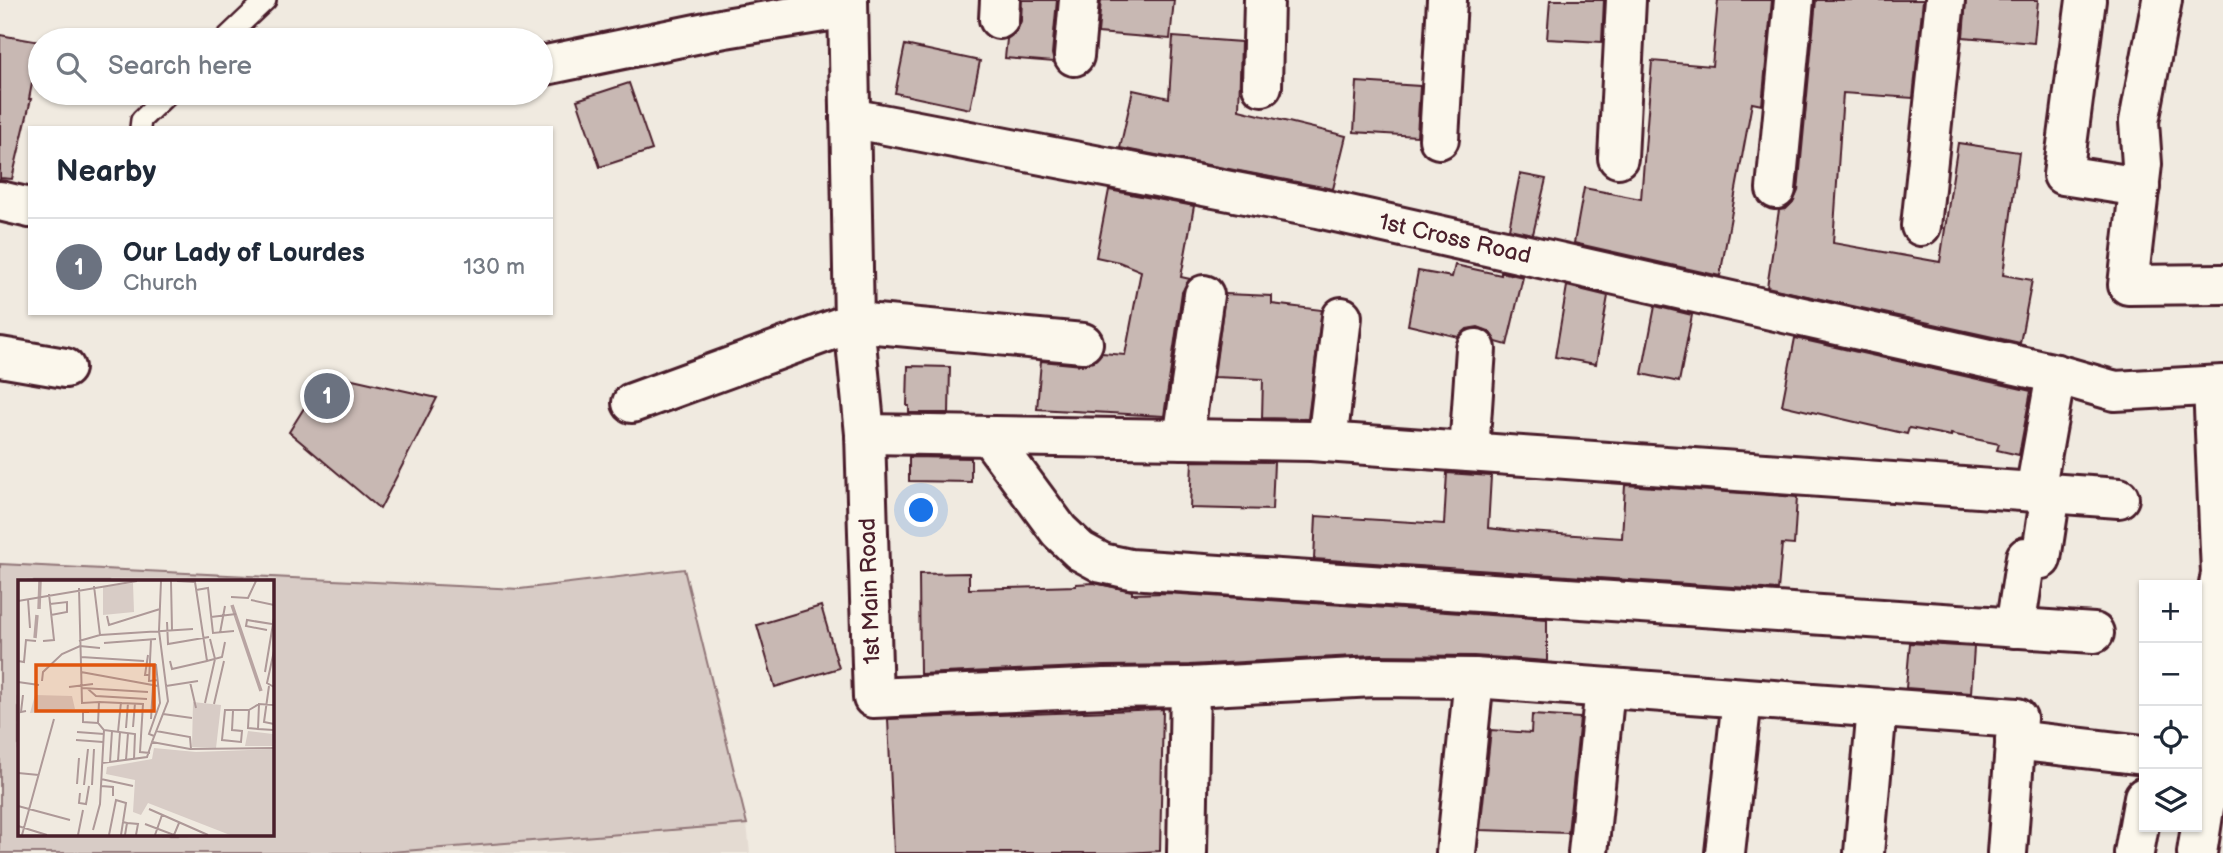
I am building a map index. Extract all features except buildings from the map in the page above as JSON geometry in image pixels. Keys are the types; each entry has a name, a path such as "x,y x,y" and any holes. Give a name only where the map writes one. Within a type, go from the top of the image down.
{"street":[{"path":"1074,55 1079,0"},
{"path":"1262,86 1264,0"},
{"path":"1439,139 1447,0"},
{"path":"1618,158 1626,0"},
{"path":"1776,189 1794,0"},
{"path":"1921,226 1945,0"},
{"path":"2086,0 2063,175 2140,187"},
{"path":"2162,0 2138,122 2142,164 2128,285 2223,284"},
{"path":"553,63 723,14 848,4"},
{"name":"1st Main Road","path":"848,4 855,322 865,434 873,698 1190,687"},
{"name":"1st Cross Road","path":"850,118 1318,208 2056,374 2115,391 2218,386"},
{"path":"0,201 28,208"},
{"path":"1183,439 1203,295"},
{"path":"1327,442 1342,317"},
{"path":"632,403 855,322 1083,343"},
{"path":"1469,452 1476,349"},
{"path":"0,357 65,368"},
{"path":"2015,628 2026,557 2041,559 2043,493 2056,374"},
{"path":"2197,853 2214,744 2213,619 2221,573 2218,386"},
{"path":"865,434 1327,442 2119,498"},
{"path":"989,436 1059,530 1080,551 1102,564 1130,569 2094,632"},
{"path":"1186,853 1190,687 1374,677 1474,678 2017,718 2007,853"},
{"path":"1456,853 1474,678"},
{"path":"1588,853 1605,688"},
{"path":"1725,853 1742,698"},
{"path":"1864,853 1877,708"},
{"path":"2015,740 2139,754"},
{"path":"2134,853 2139,825"}],"lane":[{"path":"237,28 266,0"},
{"path":"140,126 141,120 157,105"}],"shaded area":[{"path":"0,564 520,589 684,569 747,824 378,853 0,853"},
{"path":"747,824 750,853 378,853"}],"place":[{"name":"Our Lady of Lourdes","path":"327,396"}]}
